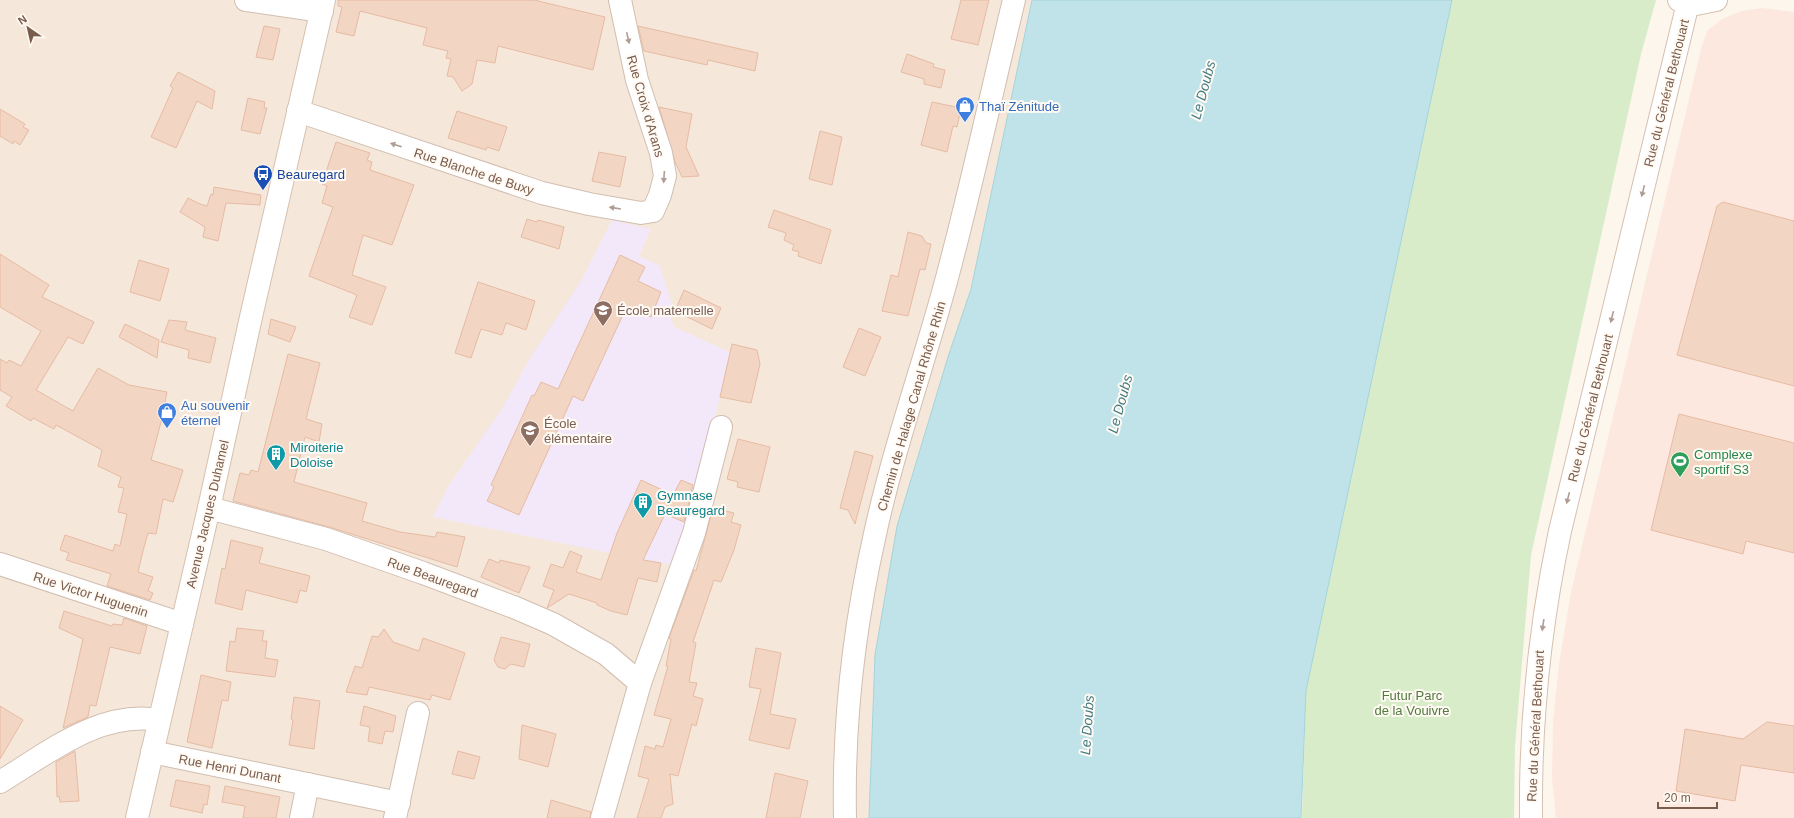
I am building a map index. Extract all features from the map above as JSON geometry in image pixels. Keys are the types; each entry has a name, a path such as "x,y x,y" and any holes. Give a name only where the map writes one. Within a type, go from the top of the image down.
{"street":[{"path":"246,0 323,5"},
{"name":"Rue Croix d'Arans","path":"620,0 637,80 661,153 665,176 660,195 653,211"},
{"name":"Chemin de Halage Canal Rhône Rhin","path":"845,818 845,787 851,666 858,620 875,532 910,403 948,276 1014,0"},
{"path":"1684,2 1705,4 1716,0"},
{"name":"Rue du Général Bethouart","path":"1531,818 1532,753 1540,643 1550,580 1684,2"},
{"name":"Avenue Jacques Duhamel","path":"137,818 323,5"},
{"name":"Rue Blanche de Buxy","path":"298,111 542,193 597,206 641,213 653,211"},
{"path":"602,818 640,683 694,533 720,427"},
{"name":"Rue Beauregard","path":"209,508 326,539 516,608 553,624 606,654 640,683"},
{"name":"Rue Victor Huguenin","path":"0,564 182,624"},
{"name":"Rue Henri Dunant","path":"152,752 308,784 397,810 418,713"},
{"path":"0,782 94,727 132,718 159,720"},
{"path":"301,818 308,784"}],"shaded area":[{"path":"0,0 1032,0 971,289 948,357 897,526 875,655 869,818 0,818"},
{"path":"1762,8 1794,12 1794,818 1556,818 1552,779 1553,722 1559,664 1571,592 1702,45 1708,30 1722,19 1741,11"},
{"path":"612,220 651,229 639,256 660,266 672,305 669,312 674,327 730,352 700,484 675,566 433,517 448,487 503,407 530,358 581,281"}],"green space":[{"name":"Futur Parc de la Vouivre","path":"1452,0 1656,0 1641,54 1531,555 1515,746 1514,818 1302,818 1306,691"}],"water":[{"name":"Le Doubs","path":"1032,0 1452,0 1306,691 1301,818 869,818 875,655 897,526 948,357 971,289"}],"building":[{"path":"338,0 534,0 605,17 593,70 498,46 495,63 477,60 472,84 462,91 453,77 447,76 451,59 446,58 448,51 423,45 427,28 360,11 354,36 336,32 342,7 338,6"},
{"path":"961,0 989,0 978,45 951,39"},
{"path":"264,26 280,29 273,60 256,57"},
{"path":"638,26 758,53 755,71 708,60 707,65 644,51"},
{"path":"907,54 934,64 933,67 945,70 941,88 924,84 924,79 901,72"},
{"path":"178,72 215,91 212,109 197,101 176,148 151,137 173,88 170,86"},
{"path":"248,98 265,102 264,108 267,108 260,134 241,130"},
{"path":"932,102 961,108 957,127 953,126 947,152 921,145"},
{"path":"659,107 692,114 686,147 699,176 682,177 675,162"},
{"path":"0,109 25,124 23,127 29,130 20,145 14,141 13,144 0,136"},
{"path":"457,111 507,127 499,151 487,147 486,150 448,138"},
{"path":"820,131 842,137 832,185 809,179"},
{"path":"336,142 370,153 367,160 372,162 370,170 414,185 392,245 363,235 352,275 386,287 372,325 349,317 357,295 309,276 333,207 322,203 327,186 322,184"},
{"path":"599,152 626,157 620,187 592,181"},
{"path":"214,187 261,195 260,205 226,203 218,241 203,237 205,227 180,212 188,198 207,206 211,194 213,195"},
{"path":"1723,202 1794,221 1794,386 1677,355 1717,206"},
{"path":"774,210 831,230 821,264 798,256 799,252 792,250 794,245 784,240 786,233 768,227"},
{"path":"527,219 537,222 538,220 564,227 559,249 521,237"},
{"path":"908,232 922,236 926,243 931,244 925,270 920,269 908,316 882,311 891,275 898,277"},
{"path":"0,254 49,285 42,297 94,322 83,344 68,337 36,390 73,411 98,368 129,385 167,392 166,403 151,460 183,470 173,502 163,499 156,534 148,533 143,551 138,572 153,577 148,591 153,593 150,600 107,586 111,574 66,560 69,553 60,550 65,535 113,551 115,544 120,546 127,514 118,512 124,488 118,487 121,477 98,466 102,450 56,425 54,429 33,418 31,421 6,406 12,397 0,390 0,359 7,363 9,360 21,366 41,331 0,307"},
{"path":"620,255 645,267 638,281 661,292 651,317 627,306 583,401 573,396 519,515 487,501 494,487 491,485 532,395 534,396 541,382 558,389"},
{"path":"139,260 169,269 160,301 130,292"},
{"path":"478,282 535,301 526,330 506,323 502,335 481,329 471,358 455,353"},
{"path":"684,290 721,308 712,329 675,311"},
{"path":"271,319 296,327 290,342 268,334"},
{"path":"169,320 187,322 185,330 216,338 210,363 188,358 189,350 161,342"},
{"path":"125,324 159,340 157,358 119,337"},
{"path":"859,328 881,337 865,376 843,367"},
{"path":"732,344 757,350 760,364 751,403 720,397"},
{"path":"288,354 320,363 306,419 322,424 319,442 305,437 294,482 367,503 362,521 400,532 435,537 437,532 465,537 457,567 329,527 233,501 240,473 249,475 251,470 258,472"},
{"path":"1679,414 1794,443 1794,553 1746,541 1743,554 1651,530"},
{"path":"738,439 770,447 759,492 737,487 738,482 727,479"},
{"path":"855,451 873,456 855,524 848,510 840,508"},
{"path":"641,480 673,495 681,480 693,485 684,522 665,514 643,560 661,563 657,582 638,578 627,615 611,611 597,605 597,603 569,594 547,608 554,590 543,586 551,564 563,568 570,551 582,556 576,572 601,580 617,533"},
{"path":"713,508 734,513 731,522 741,525 734,550 721,582 714,580 693,642 696,643 689,682 697,683 693,696 703,699 696,726 692,724 678,776 670,774 673,804 665,807 661,818 637,818 649,779 638,776 645,746 655,749 656,745 663,747 671,719 654,715 668,666 666,666 671,639 669,638 694,570 696,571"},
{"path":"231,540 263,548 259,563 310,576 306,592 300,590 297,603 246,590 242,610 215,603 222,568 225,569"},
{"path":"489,559 499,563 500,560 530,567 519,593 481,577"},
{"path":"64,611 112,626 113,624 122,625 124,618 147,626 140,654 110,647 96,706 90,705 88,717 63,728 83,639 59,628"},
{"path":"237,628 264,631 262,641 267,641 265,658 278,660 275,677 226,671 230,641 235,642"},
{"path":"384,629 393,642 419,651 423,638 465,653 450,700 432,695 430,700 369,687 367,695 346,692 355,666 362,668 372,636 378,637"},
{"path":"501,637 530,644 524,667 511,664 505,669 498,667 494,660"},
{"path":"756,648 781,653 770,714 796,719 789,749 749,740 761,689 749,687"},
{"path":"201,675 231,682 228,701 222,700 212,748 187,742"},
{"path":"294,697 320,701 314,749 289,745 293,720 291,719"},
{"path":"0,706 23,720 0,759"},
{"path":"364,706 396,716 393,732 385,731 382,744 368,741 370,727 360,725"},
{"path":"1767,722 1794,726 1794,773 1741,765 1735,801 1676,791 1685,729 1743,739"},
{"path":"522,725 556,734 548,767 519,759"},
{"path":"75,751 79,801 60,802 59,796 57,797 56,762"},
{"path":"458,751 480,757 474,779 452,774"},
{"path":"775,773 808,781 800,818 766,818"},
{"path":"176,780 210,786 207,805 204,804 202,813 170,806"},
{"path":"225,786 280,797 276,818 243,818 245,806 222,802"},
{"path":"551,800 591,812 590,818 547,818"}],"place":[{"name":"Thaï Zénitude","path":"965,123"},
{"name":"Beauregard","path":"263,191"},
{"name":"École maternelle","path":"603,327"},
{"name":"Au souvenir éternel","path":"167,429"},
{"name":"École élémentaire","path":"530,447"},
{"name":"Miroiterie Doloise","path":"276,471"},
{"name":"Complexe sportif S3","path":"1680,478"},
{"name":"Gymnase Beauregard","path":"643,519"}]}
